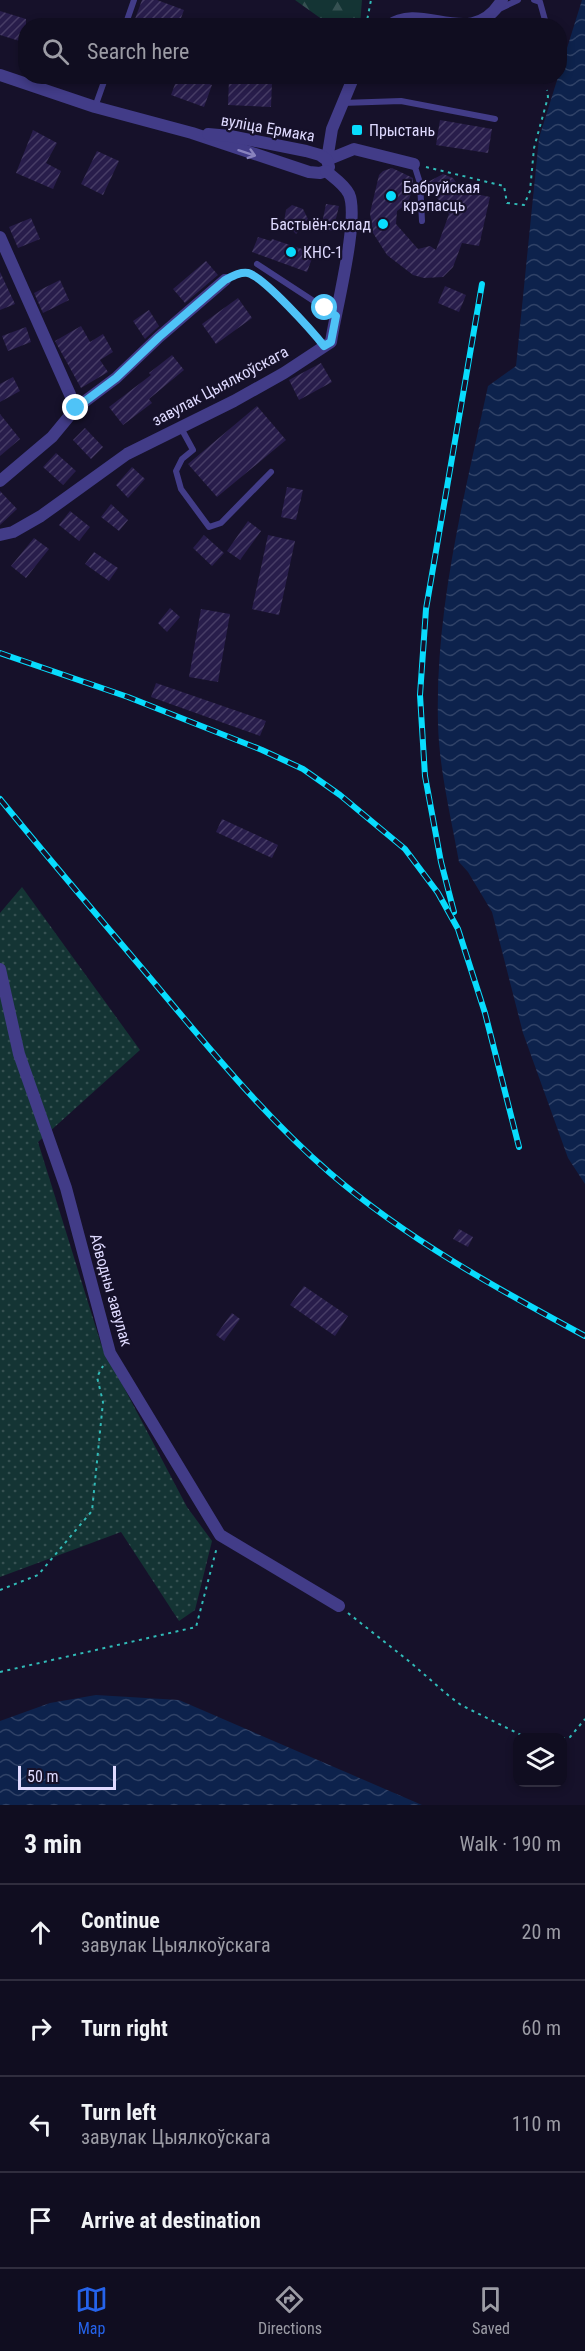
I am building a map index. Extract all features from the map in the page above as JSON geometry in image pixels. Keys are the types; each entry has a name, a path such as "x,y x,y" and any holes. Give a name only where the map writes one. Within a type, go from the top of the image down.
{"street":[{"path":"481,18 499,5"},
{"path":"400,18 424,16 432,18"},
{"name":"вуліца Ермака","path":"0,75 18,81"},
{"name":"вуліца Ермака","path":"27,84 95,107 192,133 309,172 320,173 326,166 320,155 306,151 230,136 192,133"},
{"path":"324,346 331,342 350,232 351,206 349,194 326,166 332,129 350,84"},
{"path":"326,166 354,149 414,164"},
{"path":"0,237 76,408"},
{"path":"0,481 51,437 76,408 116,378 225,280"},
{"name":"завулак Цыялкоўскага","path":"0,535 13,532 41,516 127,453 284,373 324,346"},
{"name":"Абводны завулак","path":"0,969 19,1054 66,1188 110,1353 220,1535 339,1606"}],"lane":[{"path":"127,18 134,0"},
{"path":"499,5 518,0"},
{"path":"534,0 540,2 544,18"},
{"path":"95,107 103,84"},
{"path":"341,103 401,101 495,119"},
{"path":"414,164 420,183 422,221"},
{"path":"257,264 336,316"},
{"path":"181,427 193,450 182,459 176,471 181,489 209,527 221,523 271,472"}],"path":[{"path":"368,18 371,0"},
{"path":"414,164 504,186 507,203 524,205 530,191 534,148 548,97 547,90"},
{"path":"225,280 238,273 253,275 309,328 324,346"},
{"path":"0,1590 38,1575 92,1511 103,1402 97,1377 110,1353"},
{"path":"0,1672 196,1626 220,1535"},
{"path":"339,1606 461,1705 519,1733"},
{"path":"567,1737 570,1737 585,1719"}],"green space":[{"path":"295,0 362,0 361,18 320,18"},
{"path":"22,887 140,1050 38,1142 101,1344 187,1507 212,1541 195,1610 179,1621 121,1532 0,1577 0,913"}],"water":[{"path":"582,0 585,0 585,1184 568,1158 523,1033 492,912 468,872 459,862 443,775 438,723 441,638 461,511 488,386 516,366 539,138 556,84 567,84 567,48"},
{"path":"96,1695 179,1700 422,1805 0,1805 0,1721 50,1703"}],"building":[{"path":"142,0 157,0 184,10 181,18 135,18"},
{"path":"0,11 23,18 18,18 18,41 0,35"},
{"path":"175,84 212,85 204,107 171,95"},
{"path":"229,84 272,84 271,107 228,105"},
{"path":"440,120 492,129 488,153 436,145"},
{"path":"33,130 57,143 46,163 61,171 53,189 16,173"},
{"path":"97,151 119,161 103,195 81,184"},
{"name":"Бастыён-склад","path":"392,168 413,178 408,203 397,211 396,224 418,249 430,246 436,250 449,214 426,183 443,174 453,178 462,191 490,197 479,246 462,243 453,267 443,277 424,278 413,275 387,255 373,233 370,213 379,175"},
{"path":"326,204 339,206 333,231 321,228"},
{"name":"КНС-1","path":"292,205 303,209 308,219 296,234 284,221 286,210"},
{"path":"31,218 40,239 18,248 9,227"},
{"name":"КНС-1","path":"258,237 271,241 272,239 314,253 307,272 252,252"},
{"path":"206,261 218,275 185,303 173,289"},
{"path":"0,272 15,304 0,310"},
{"path":"60,280 69,300 43,313 34,293"},
{"path":"445,286 466,295 459,312 438,303"},
{"path":"238,298 252,318 216,344 202,324"},
{"path":"149,310 159,326 145,339 133,321"},
{"path":"81,326 90,342 103,334 113,352 100,360 108,372 81,388 55,341"},
{"path":"26,327 31,342 8,351 2,336"},
{"path":"172,355 184,370 149,399 152,403 123,425 109,407 151,375 149,373"},
{"path":"321,363 332,382 299,400 289,380"},
{"path":"13,377 20,391 0,402 0,384"},
{"path":"257,406 286,440 217,497 188,464"},
{"path":"0,414 20,439 0,456"},
{"path":"85,428 103,447 91,459 73,440"},
{"path":"56,453 76,471 63,485 43,467"},
{"path":"132,467 145,479 128,498 116,485"},
{"path":"287,487 303,490 296,520 281,517"},
{"path":"0,491 17,509 0,525"},
{"path":"111,504 128,520 119,531 101,517"},
{"path":"70,511 90,527 79,541 59,525"},
{"path":"248,521 261,531 240,560 227,551"},
{"path":"204,535 224,553 212,566 193,548"},
{"path":"268,535 295,541 279,615 252,609"},
{"path":"34,538 49,549 26,578 11,566"},
{"path":"94,552 118,568 109,581 85,564"},
{"path":"170,608 180,617 167,632 158,623"},
{"path":"201,609 230,614 218,682 189,677"},
{"path":"156,683 266,721 260,736 151,697"},
{"path":"222,819 278,845 272,858 216,832"},
{"path":"459,1229 473,1237 468,1247 453,1239"},
{"path":"304,1286 348,1316 335,1336 290,1305"},
{"path":"232,1313 240,1319 224,1341 216,1335"}],"railway":[{"path":"454,912 441,862 425,776 420,695 426,609 482,284"},
{"path":"0,653 128,697 262,750 303,769 340,795 405,849 438,893 458,929 485,1013 519,1147"},
{"path":"0,799 212,1051 280,1126 330,1173 359,1197 421,1241 518,1300 585,1336"}],"place":[{"name":"Прыстань","path":"357,130"},
{"name":"Бабруйская крэпасць","path":"391,196"},
{"name":"Бастыён-склад","path":"383,224"},
{"name":"КНС-1","path":"291,252"}],"route":[{"path":"76,408 116,378 225,280 238,273 253,275 265,285 324,346 331,342 336,316 325,308"}]}
